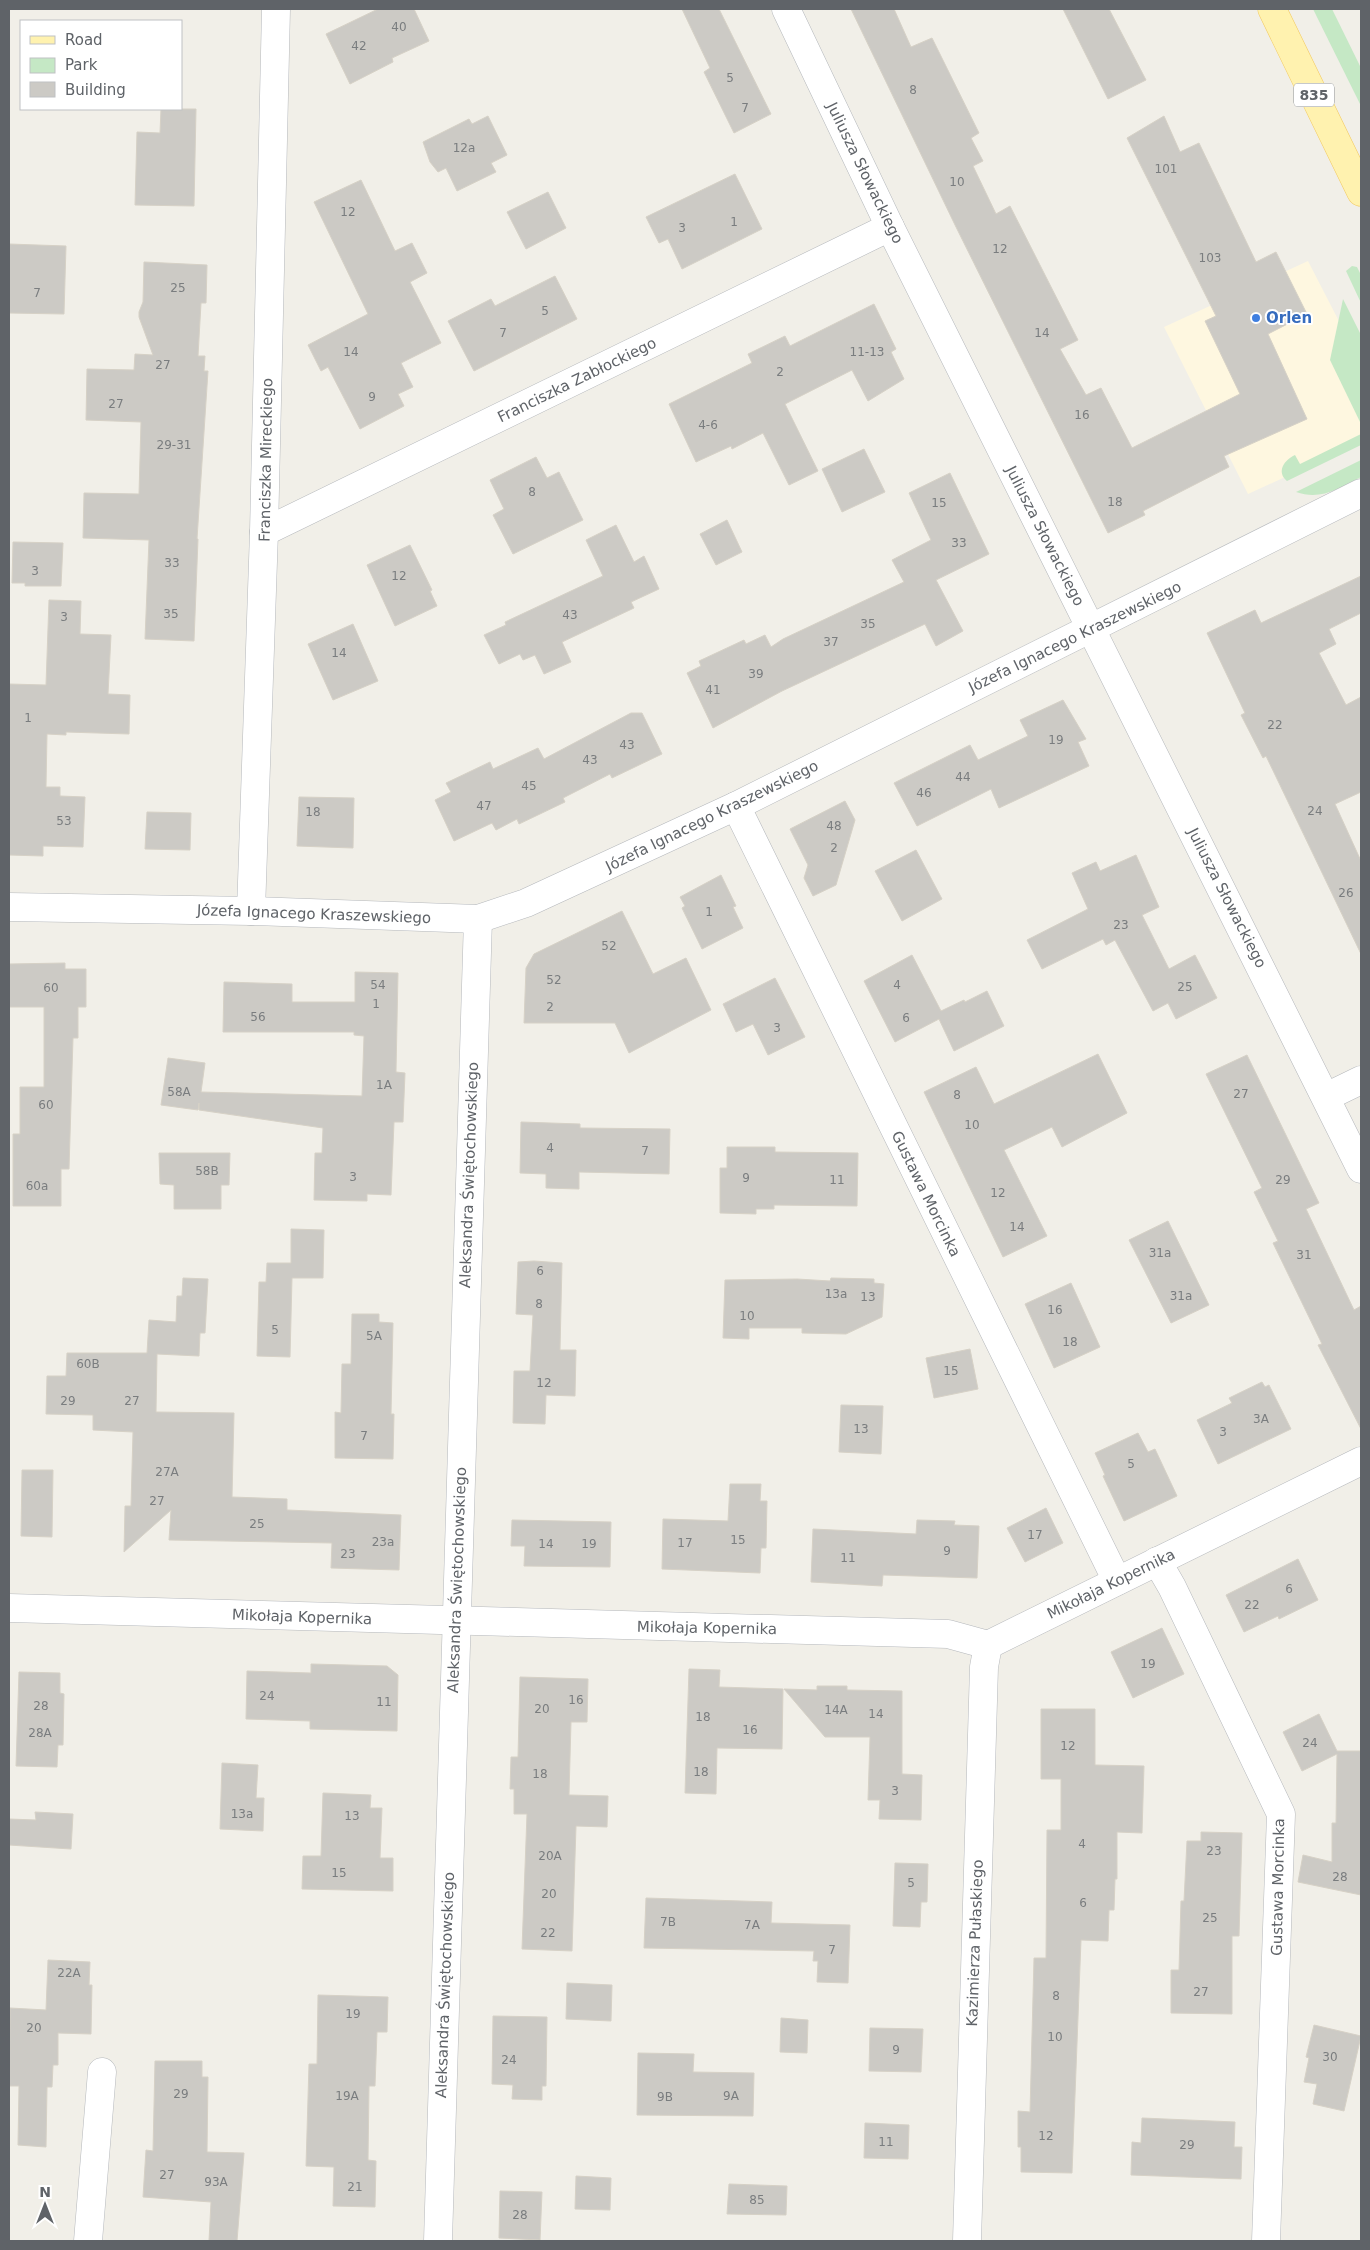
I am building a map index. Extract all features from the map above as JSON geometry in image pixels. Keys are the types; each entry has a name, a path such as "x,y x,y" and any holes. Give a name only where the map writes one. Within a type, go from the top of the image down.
{"main road":[{"name":"835","path":"1272,9 1361,192"}],"street":[{"name":"Franciszka Mireckiego","path":"251,911 264,532 276,9"},
{"name":"Juliusza Słowackiego","path":"786,9 890,227 1361,1169"},
{"name":"Franciszka Zabłockiego","path":"264,532 890,227"},
{"name":"Józefa Ignacego Kraszewskiego","path":"9,907 251,911 478,919 526,904 736,806 1361,493"},
{"name":"Gustawa Morcinka","path":"736,806 1117,1581"},
{"name":"Aleksandra Świętochowskiego","path":"438,2241 478,919"},
{"path":"1326,1097 1361,1080"},
{"name":"Mikołaja Kopernika","path":"9,1608 948,1634 988,1645 1361,1460"},
{"name":"Gustawa Morcinka","path":"1157,1561 1176,1596 1281,1814 1266,2241"},
{"name":"Kazimierza Pułaskiego","path":"967,2241 984,1687 988,1645"},
{"path":"88,2241 102,2072"}],"shaded area":[{"path":"1308,261 1361,364 1361,442 1248,494 1164,327"}],"green space":[{"path":"1313,9 1332,9 1361,68 1361,106"},
{"path":"1352,266 1357,267 1361,275 1361,303 1346,271"},
{"path":"1343,299 1361,335 1361,424 1330,360"},
{"path":"1361,434 1361,445 1287,481 1284,478 1282,474 1283,467 1291,457 1295,455 1300,464"},
{"path":"1361,460 1361,477 1345,485 1322,494 1314,495 1296,492"}],"building":[{"path":"378,9 414,9 429,41 392,58 393,62 350,84 326,34"},
{"path":"682,9 719,9 771,114 734,133 704,72 710,68"},
{"path":"851,9 894,9 911,47 932,38 979,133 971,138 983,161 973,166 996,214 1010,206 1078,340 1060,349 1086,395 1101,388 1132,448 1240,394 1205,321 1216,316 1127,138 1164,116 1180,152 1199,143 1256,262 1276,252 1307,314 1268,334 1307,419 1224,456 1229,467 1143,511 1145,515 1108,533 956,227"},
{"path":"1063,9 1109,9 1146,80 1108,99"},
{"path":"196,109 194,206 135,205 137,132 160,133 161,110"},
{"path":"488,116 507,155 491,163 496,172 457,191 446,168 438,172 430,162 423,142 469,119 472,124"},
{"path":"735,174 762,229 682,269 668,239 659,243 646,217"},
{"path":"361,180 395,251 412,243 427,273 410,282 441,343 401,363 413,387 398,394 404,406 360,429 328,367 321,371 308,345 368,314 314,202"},
{"path":"548,192 566,228 526,249 507,212"},
{"path":"9,244 66,246 64,314 9,313"},
{"path":"144,262 207,265 206,303 201,303 198,356 205,356 204,371 208,371 197,539 194,641 145,639 149,540 83,538 84,493 139,494 141,422 86,420 87,369 134,370 135,354 153,355 139,317 143,302"},
{"path":"555,276 577,319 474,371 448,321 491,299 495,306"},
{"path":"874,304 896,349 891,352 904,379 868,401 852,370 785,404 818,471 789,485 763,433 732,449 731,446 696,462 669,404 752,363 748,354 785,336 790,346"},
{"path":"864,449 885,492 842,512 822,469"},
{"path":"536,457 547,478 559,472 583,520 513,554 493,515 504,509 490,480"},
{"path":"950,473 989,554 936,580 963,631 936,646 925,624 782,691 713,728 687,673 701,666 699,661 744,640 746,644 765,635 771,647 783,639 904,582 892,560 931,540 909,493"},
{"path":"727,520 742,552 716,565 700,534"},
{"path":"616,525 634,562 644,556 659,589 631,602 634,608 562,642 571,662 544,674 535,655 523,660 520,654 499,664 484,635 506,625 505,622 603,576 586,540"},
{"path":"13,542 63,543 61,586 25,586 25,583 12,583"},
{"path":"410,545 432,590 430,591 437,606 395,626 367,565"},
{"path":"1361,576 1361,613 1329,629 1336,644 1319,653 1346,705 1361,697 1361,792 1335,804 1361,861 1361,954 1266,756 1263,758 1241,715 1245,713 1207,633 1255,610 1261,623"},
{"path":"49,600 81,601 80,634 111,635 108,694 130,695 129,734 66,732 66,735 47,734 46,787 60,787 60,796 85,797 83,847 43,846 43,856 9,855 9,684 46,685"},
{"path":"353,624 378,681 333,700 308,644"},
{"path":"1063,700 1086,739 1078,742 1089,766 999,808 991,789 917,826 894,783 970,745 978,760 1028,736 1020,720"},
{"path":"631,713 642,713 662,754 612,778 610,774 563,798 565,802 519,824 517,819 496,830 492,823 454,841 435,800 451,792 446,783 490,762 493,769 538,748 544,759"},
{"path":"299,797 354,798 353,848 297,846"},
{"path":"845,801 855,820 836,885 813,896 804,878 808,865 790,829"},
{"path":"147,812 191,813 190,850 145,849"},
{"path":"916,850 942,899 902,921 875,871"},
{"path":"1136,855 1159,907 1142,915 1169,969 1195,955 1217,998 1176,1019 1168,1003 1153,1011 1115,940 1106,945 1103,939 1042,969 1027,940 1088,909 1072,873 1096,862 1100,871"},
{"path":"721,875 736,906 733,907 743,928 702,949 682,908 685,906 680,897"},
{"path":"622,911 653,974 686,958 711,1010 629,1053 615,1023 524,1023 526,968 534,954"},
{"path":"912,955 941,1011 987,991 1004,1026 954,1051 939,1019 895,1042 864,981"},
{"path":"65,963 65,969 86,969 86,1007 78,1007 78,1038 73,1038 69,1169 61,1169 61,1206 13,1206 13,1134 20,1134 20,1087 44,1087 44,1007 9,1007 9,964"},
{"path":"355,972 398,973 396,1072 405,1073 403,1122 394,1122 391,1195 367,1194 367,1201 314,1200 315,1153 322,1153 323,1128 199,1110 199,1103 198,1110 161,1105 168,1058 205,1063 201,1092 362,1096 364,1036 354,1035 354,1032 223,1032 224,982 292,984 292,1002 355,1002"},
{"path":"775,978 805,1037 768,1055 753,1024 736,1032 723,1004"},
{"path":"1098,1054 1127,1113 1062,1147 1052,1127 1004,1150 1047,1236 1003,1257 924,1092 976,1067 994,1104"},
{"path":"1247,1055 1319,1203 1306,1209 1354,1310 1361,1306 1361,1429 1318,1345 1322,1344 1273,1243 1278,1241 1254,1192 1262,1188 1206,1074"},
{"path":"521,1122 580,1124 580,1128 670,1129 669,1174 579,1172 579,1189 546,1188 546,1174 520,1173"},
{"path":"727,1147 775,1147 775,1152 858,1153 857,1206 774,1205 774,1209 756,1209 756,1214 720,1213 720,1168 727,1168"},
{"path":"159,1153 230,1153 229,1185 221,1185 221,1209 174,1209 174,1185 160,1184"},
{"path":"1168,1221 1209,1305 1171,1323 1129,1240"},
{"path":"291,1229 324,1230 323,1278 292,1278 290,1357 257,1356 259,1282 266,1282 267,1263 291,1263"},
{"path":"518,1262 562,1263 560,1350 576,1350 575,1396 546,1395 545,1424 513,1423 514,1371 530,1371 533,1315 516,1314"},
{"path":"183,1278 208,1279 205,1333 200,1333 199,1356 157,1354 156,1412 234,1413 232,1497 287,1499 287,1510 401,1515 399,1570 331,1568 332,1543 169,1540 171,1510 124,1552 125,1506 131,1506 133,1432 93,1430 93,1415 46,1414 47,1376 66,1376 67,1353 147,1353 149,1320 176,1322 177,1296 182,1296"},
{"path":"831,1278 874,1279 874,1283 884,1284 882,1317 846,1334 802,1333 802,1328 749,1328 749,1339 723,1338 725,1280 797,1279 830,1281"},
{"path":"1071,1283 1100,1347 1054,1368 1025,1304"},
{"path":"352,1314 379,1314 379,1322 393,1323 391,1414 394,1414 393,1459 335,1458 335,1412 341,1413 342,1364 351,1364"},
{"path":"970,1349 978,1389 934,1398 926,1358"},
{"path":"1262,1382 1265,1387 1269,1385 1291,1429 1218,1464 1197,1420 1232,1403 1229,1398"},
{"path":"841,1405 883,1406 881,1454 839,1452"},
{"path":"1138,1433 1148,1452 1155,1449 1177,1496 1124,1521 1103,1476 1105,1475 1095,1453"},
{"path":"22,1470 53,1470 52,1537 21,1536"},
{"path":"730,1484 761,1484 760,1501 767,1501 766,1548 761,1548 760,1573 662,1569 663,1519 728,1521"},
{"path":"1046,1508 1063,1543 1025,1562 1007,1528"},
{"path":"512,1520 611,1522 610,1567 524,1566 525,1546 511,1546"},
{"path":"917,1520 955,1521 954,1525 979,1526 977,1578 883,1575 882,1586 811,1582 813,1529 916,1534"},
{"path":"1298,1559 1318,1600 1279,1619 1278,1616 1244,1632 1226,1595"},
{"path":"1162,1628 1184,1674 1133,1698 1111,1652"},
{"path":"311,1664 387,1666 398,1675 397,1731 310,1729 310,1721 246,1719 247,1671 311,1673"},
{"path":"689,1669 720,1670 719,1687 783,1689 782,1749 717,1748 716,1794 685,1793"},
{"path":"19,1672 60,1673 60,1693 64,1694 63,1745 58,1745 57,1767 16,1766"},
{"path":"520,1677 588,1679 587,1722 571,1722 569,1795 608,1796 607,1827 576,1826 572,1951 522,1949 527,1814 514,1814 514,1789 510,1789 511,1757 518,1757"},
{"path":"817,1686 847,1686 847,1690 902,1691 902,1774 922,1775 921,1820 879,1819 880,1800 868,1800 870,1737 825,1737 784,1689 817,1690"},
{"path":"1041,1709 1095,1709 1095,1765 1144,1766 1142,1833 1117,1832 1117,1879 1115,1879 1114,1910 1109,1910 1108,1941 1081,1940 1072,2173 1021,2172 1021,2147 1018,2147 1018,2111 1030,2112 1034,1958 1046,1958 1047,1830 1061,1830 1061,1779 1041,1779"},
{"path":"1319,1714 1337,1751 1361,1751 1361,1895 1298,1882 1303,1855 1332,1862 1332,1823 1336,1823 1337,1754 1302,1771 1283,1732"},
{"path":"222,1763 258,1765 256,1798 264,1798 263,1831 220,1829"},
{"path":"323,1793 371,1795 370,1808 382,1808 380,1858 393,1858 393,1891 302,1889 303,1856 321,1856"},
{"path":"35,1812 73,1814 71,1849 9,1845 9,1819 36,1820"},
{"path":"1201,1832 1242,1833 1239,1936 1232,1936 1232,2014 1171,2013 1171,1970 1179,1970 1181,1901 1184,1901 1187,1841 1201,1841"},
{"path":"895,1863 928,1864 927,1902 921,1902 920,1927 893,1926"},
{"path":"646,1898 772,1902 771,1923 850,1925 848,1983 817,1982 818,1961 813,1961 814,1951 644,1948"},
{"path":"48,1960 90,1962 89,1985 92,1985 91,2034 58,2033 58,2065 53,2065 52,2087 47,2087 46,2147 18,2145 19,2086 9,2086 10,2008 46,2010"},
{"path":"567,1983 612,1985 611,2021 566,2019"},
{"path":"318,1995 388,1997 387,2032 377,2032 375,2086 369,2086 368,2160 376,2161 375,2207 333,2206 334,2167 306,2166 309,2064 317,2064"},
{"path":"493,2016 547,2017 546,2086 542,2086 542,2100 512,2099 513,2085 492,2084"},
{"path":"781,2018 808,2020 807,2053 780,2052"},
{"path":"1314,2025 1361,2036 1344,2111 1313,2104 1317,2084 1304,2082 1309,2058 1306,2057"},
{"path":"870,2028 923,2029 921,2072 869,2071"},
{"path":"638,2053 694,2054 693,2072 754,2073 753,2116 637,2115"},
{"path":"155,2061 202,2061 202,2077 208,2077 207,2152 244,2153 237,2241 209,2241 211,2202 143,2197 146,2150 153,2151"},
{"path":"1142,2118 1235,2122 1234,2147 1242,2147 1241,2179 1131,2175 1132,2142 1141,2143"},
{"path":"865,2123 909,2125 908,2159 864,2158"},
{"path":"576,2176 611,2178 610,2210 575,2209"},
{"path":"729,2184 787,2186 786,2215 727,2214"},
{"path":"500,2191 542,2192 540,2240 499,2238"}],"place":[{"name":"Orlen","path":"1256,318"}]}
